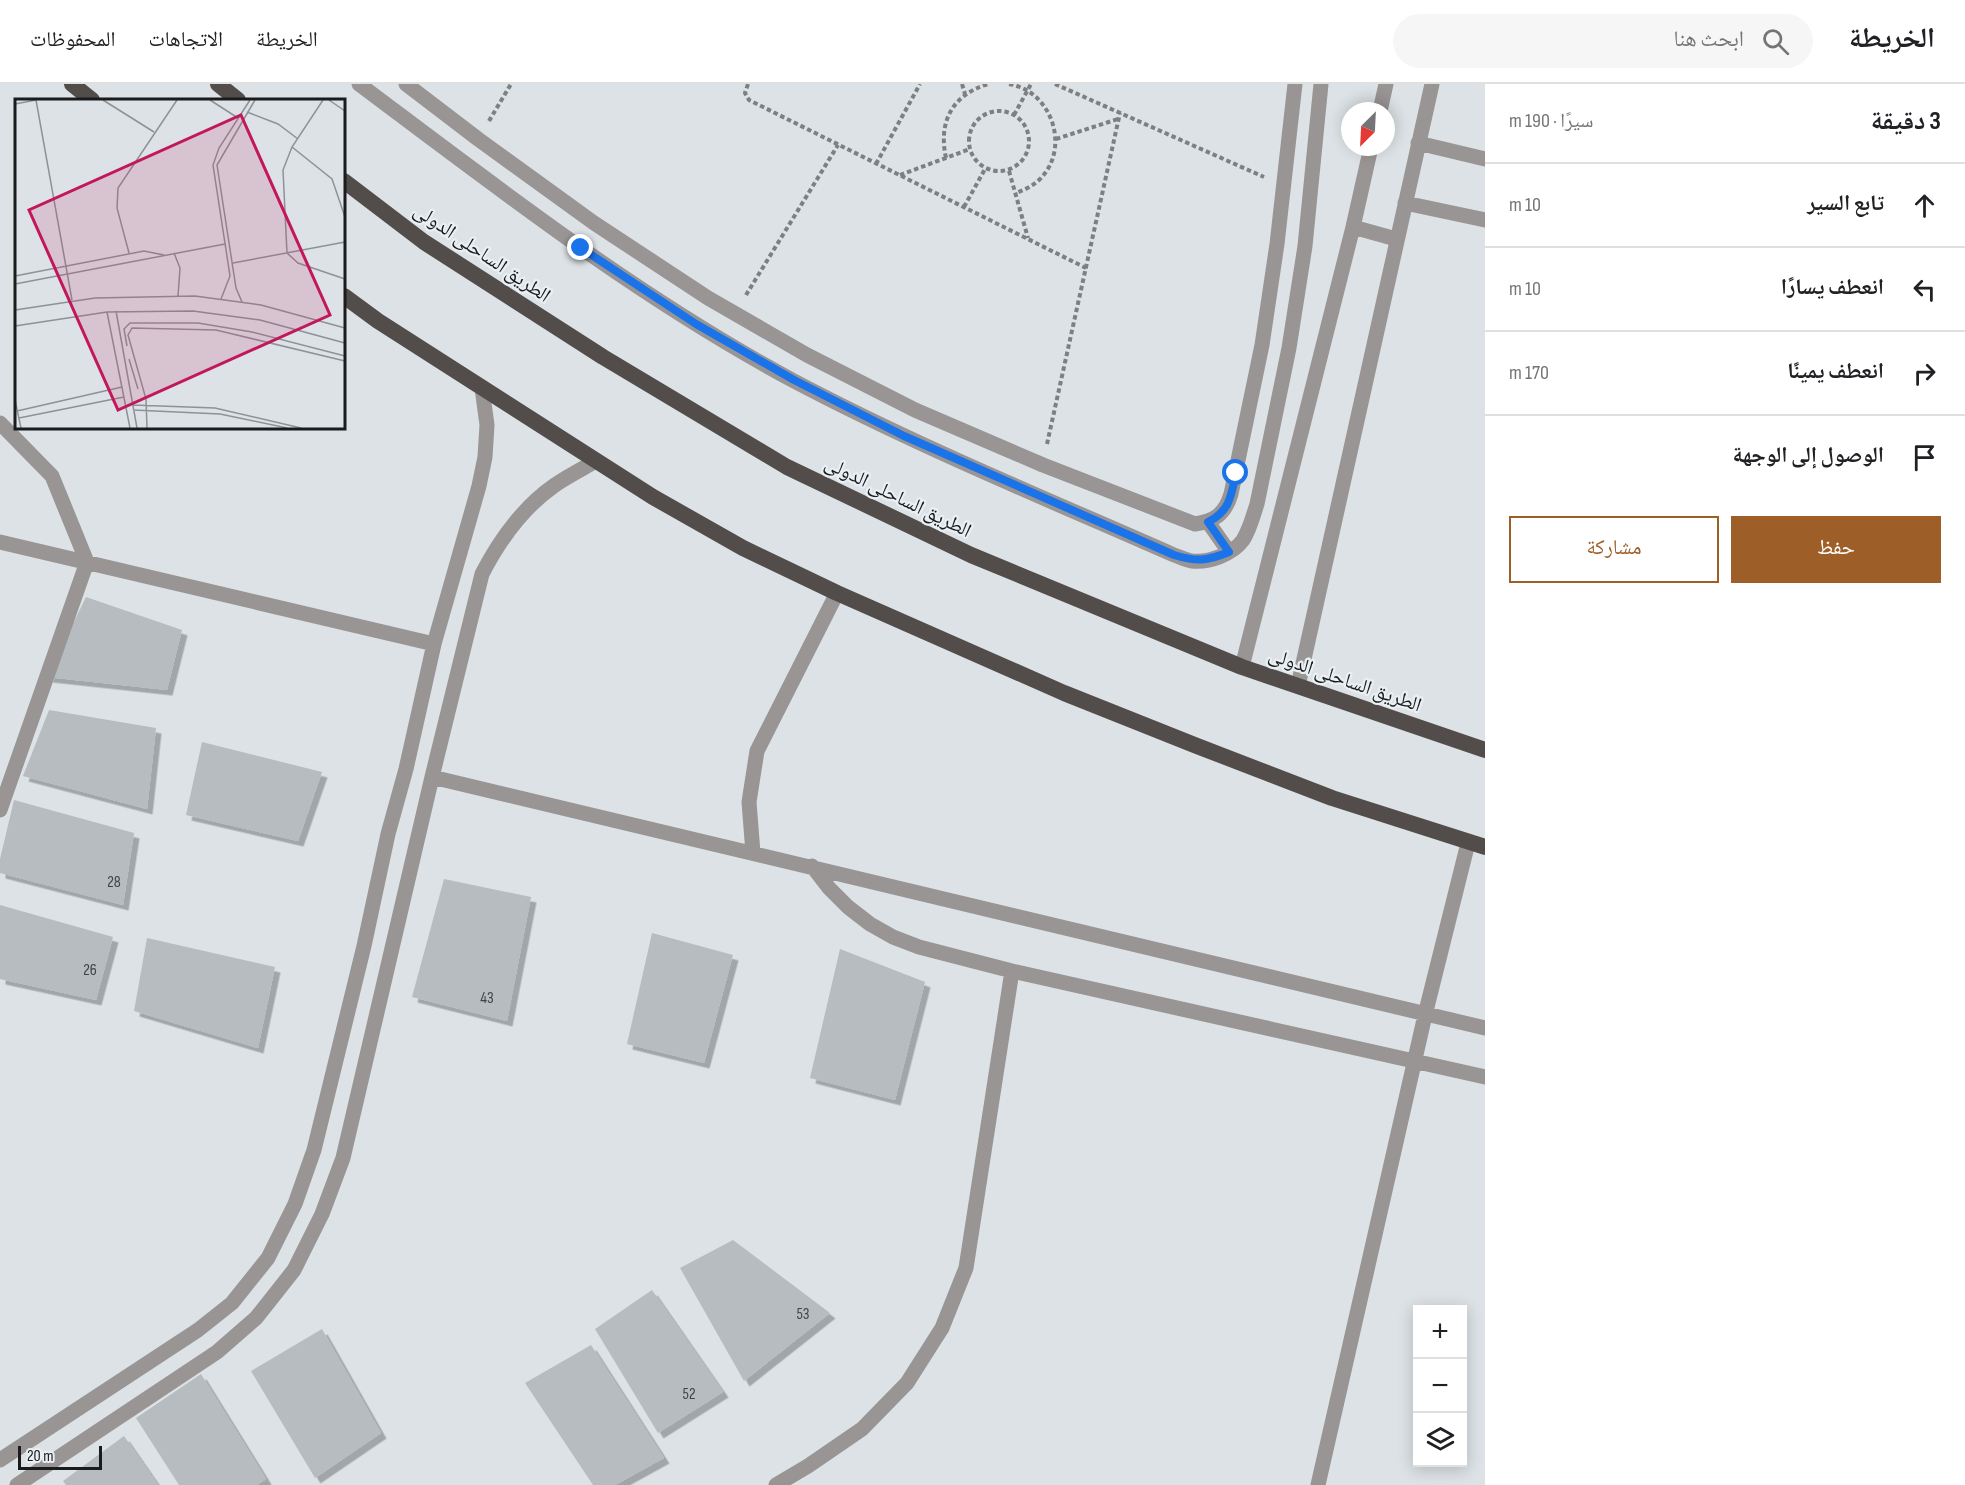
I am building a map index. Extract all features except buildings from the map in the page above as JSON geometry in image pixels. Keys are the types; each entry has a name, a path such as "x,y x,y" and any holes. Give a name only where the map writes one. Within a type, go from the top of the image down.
{"highway":[{"path":"72,84 91,99"},
{"path":"218,84 237,99"},
{"name":"الطريق الساحلى الدولى","path":"345,182 434,248 603,357 787,467 971,555 1242,667 1485,750"},
{"path":"345,297 378,321 653,497 743,548 837,593 1064,693 1332,798 1485,848"}],"street":[{"path":"360,84 581,248 696,324 794,380 904,436 1192,561 1211,560 1229,552 1242,542 1257,504 1289,348 1305,246 1321,84"},
{"path":"406,84 594,223 708,298 807,355 915,410 1043,465 1195,524 1208,522 1219,516 1227,506 1231,494 1262,345 1284,186 1295,84"},
{"path":"1382,102 1386,84"},
{"path":"1298,687 1432,84"},
{"path":"1418,143 1485,159"},
{"path":"1242,667 1369,156"},
{"path":"1405,203 1485,220"},
{"path":"1353,227 1396,239"},
{"path":"0,1460 198,1330 232,1303 268,1258 295,1204 314,1150 434,644 479,486 487,425 482,388"},
{"path":"0,423 52,476 87,562 0,810"},
{"path":"23,1483 217,1352 256,1318 294,1270 322,1214 343,1158 482,574 495,548 511,525 529,507 555,485 596,461"},
{"path":"1208,522 1229,552"},
{"path":"0,542 434,644"},
{"path":"753,853 749,802 757,751 837,593"},
{"path":"432,777 1485,1028"},
{"path":"1318,1485 1425,1015 1468,843"},
{"path":"812,866 829,888 870,924 893,937 919,947 1012,971 1485,1077"},
{"path":"776,1485 862,1429 907,1383 942,1328 966,1268 1012,971"}],"path":[{"path":"478,139 511,84"},
{"path":"748,84 745,93 749,100 1086,268"},
{"path":"876,164 920,84"},
{"path":"962,84 965,94"},
{"path":"946,158 943,130 948,116 965,94 988,84"},
{"path":"1009,84 1028,90 1039,99 1054,124 1056,139 1049,167 1040,179 1029,188 1016,194"},
{"path":"1014,115 1031,84"},
{"path":"1055,84 1284,186"},
{"path":"1005,111 1014,115 1028,129 1029,149 1025,158 1009,171 985,169 973,157 970,149 971,129 984,114 1005,111"},
{"path":"1043,465 1120,113"},
{"path":"1056,139 1119,119"},
{"path":"735,314 838,145"},
{"path":"899,175 970,149"},
{"path":"964,207 985,169"},
{"path":"1009,171 1028,239"}],"route":[{"path":"581,248 696,324 794,380 904,436 1174,555 1192,561 1211,560 1229,552 1208,522 1219,516 1227,506 1236,473"}]}
